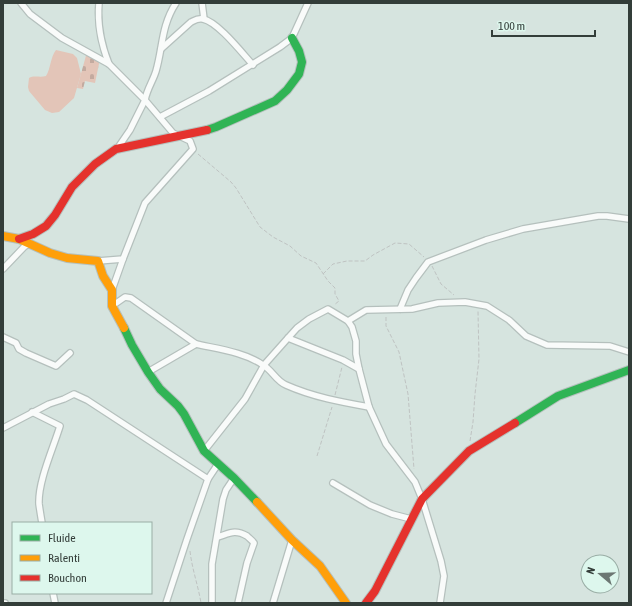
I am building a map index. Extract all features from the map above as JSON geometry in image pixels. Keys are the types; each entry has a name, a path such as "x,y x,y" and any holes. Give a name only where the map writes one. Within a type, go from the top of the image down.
{"street":[{"path":"21,3 30,14 62,38 109,64 145,100 173,133 190,141 193,149 145,202 112,290 112,306 148,372 160,389 178,406 184,414 204,451 234,478 292,540 320,566 346,603"},
{"path":"98,3 100,35 109,64"},
{"path":"19,239 33,234 46,226 55,215 72,187 95,164 116,149 130,130 145,100 155,72 164,28 176,3"},
{"path":"202,3 204,19"},
{"path":"160,117 253,65 292,38 308,3"},
{"path":"160,48 191,22 196,19 204,19 219,28 253,65"},
{"path":"116,149 216,127 269,104 283,96 297,79 302,69 297,47 292,38"},
{"path":"400,309 416,278 428,262 486,240 523,229 607,216 629,219"},
{"path":"3,236 31,243 50,254 67,258 98,261 123,259"},
{"path":"3,269 24,247 31,243"},
{"path":"98,261 103,276 112,290"},
{"path":"112,306 125,297 131,298 196,344 230,351 255,360 264,365 285,385 333,401 369,407"},
{"path":"348,321 366,310 412,309 438,303 465,302 487,306 502,314 526,336 547,345 610,346 629,352"},
{"path":"204,451 245,399 264,365 296,328 328,309 348,321 355,334 359,369 369,407 386,444 415,482 422,499 442,561 444,576 440,603"},
{"path":"3,337 16,344 22,351 56,366 70,353"},
{"path":"288,338 343,360 359,369"},
{"path":"148,372 196,344"},
{"path":"366,603 375,591 422,499 468,451 558,396 629,370"},
{"path":"3,428 32,412 74,394 87,400 208,479"},
{"path":"32,412 60,426 44,474 40,493 39,504 42,522"},
{"path":"166,603 208,479 218,464"},
{"path":"212,603 212,564 218,537 224,494 234,478"},
{"path":"334,483 370,505 411,519"},
{"path":"218,537 232,532 237,532 249,538 254,543 247,563 238,603"},
{"path":"273,603 292,540"}],"path":[{"path":"193,149 230,182 260,227 273,237 290,246 302,256 316,263 328,281 335,288 335,294 340,302"},
{"path":"323,274 333,264 347,261 365,261 395,243 409,244 433,267 441,284 452,294 465,302"},
{"path":"468,451 473,422 479,359 478,304"},
{"path":"385,310 386,326 399,352 408,394 414,470"},
{"path":"317,456 343,360"},
{"path":"190,551 201,603"}],"green space":[{"path":"56,50 73,54 77,58 81,74 74,98 59,112 52,113 45,110 29,91 28,87 29,78 46,76"},
{"path":"87,52 100,59 95,83 85,81 83,89 77,88"}],"traffic: fast":[{"path":"207,130 275,101 287,90 299,74 302,62 299,51 292,38"},
{"path":"124,328 148,372 160,389 178,406 184,414 204,451 234,478 257,502"},
{"path":"515,423 558,396 629,370"}],"traffic: slow":[{"path":"3,236 19,239 50,253 67,258 98,261 103,276 112,290 112,306 124,328"},
{"path":"257,502 292,540 320,566 346,603"}],"traffic: jam":[{"path":"19,239 33,234 46,226 55,215 72,187 95,164 116,149 207,130"},
{"path":"366,603 375,591 422,499 469,451 515,423"}]}
